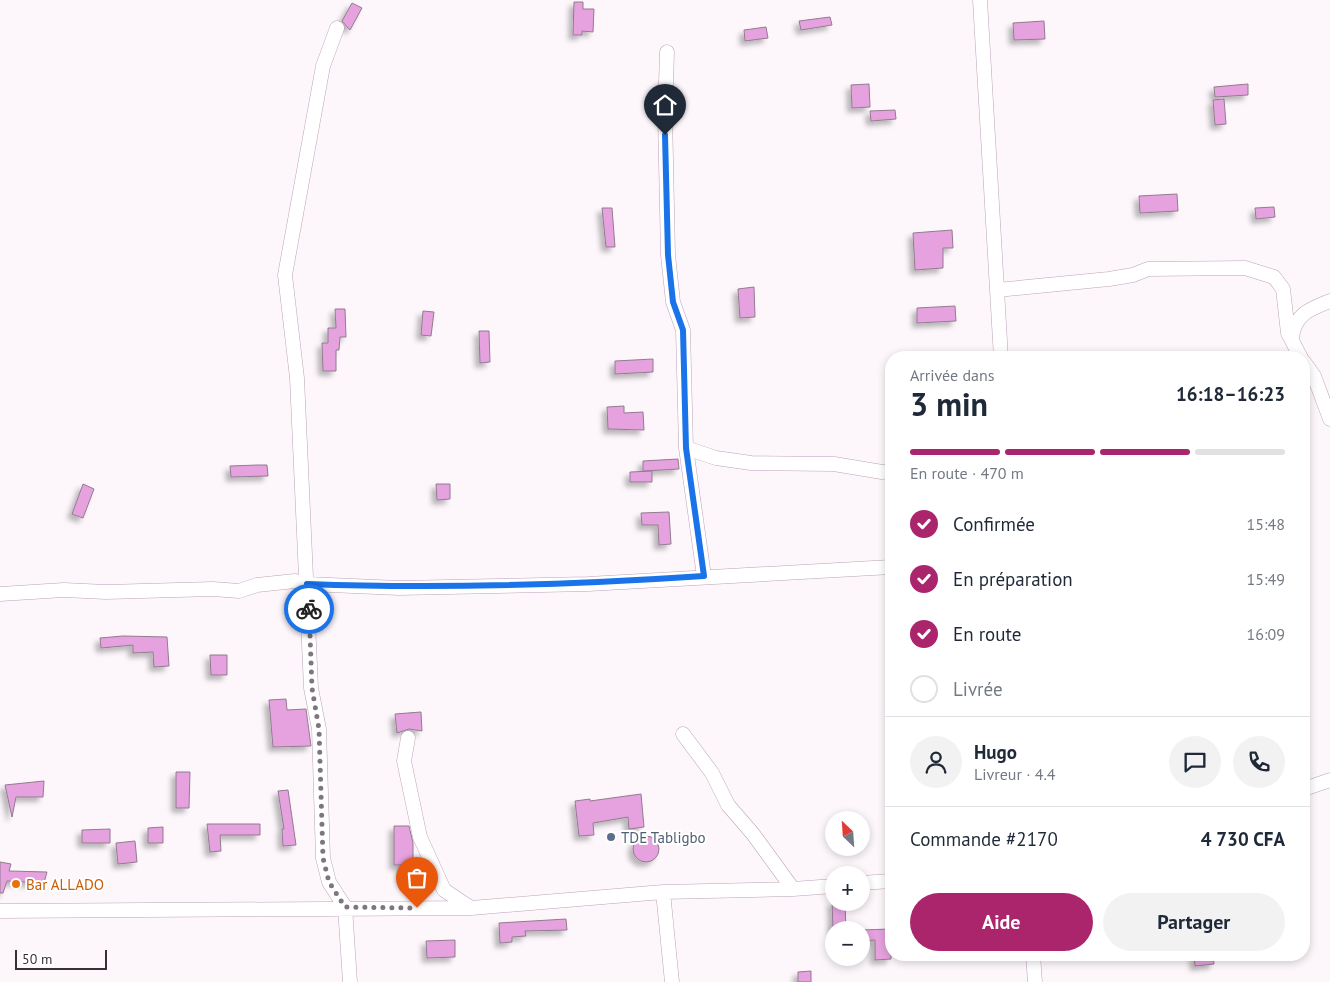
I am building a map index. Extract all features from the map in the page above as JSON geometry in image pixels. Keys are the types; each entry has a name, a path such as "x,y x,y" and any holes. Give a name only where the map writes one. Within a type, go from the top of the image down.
{"street":[{"path":"980,0 1001,351"},
{"path":"337,28 323,66 284,275 297,378 312,688 319,729 323,858 329,882 345,907 350,982"},
{"path":"667,52 665,115 668,255 673,302 683,330 686,448 704,576"},
{"path":"997,290 1133,276 1148,269 1210,270 1246,268 1274,277 1283,289 1288,333 1296,351"},
{"path":"1291,340 1294,324 1309,309 1330,301"},
{"path":"1310,370 1314,376 1330,420"},
{"path":"686,448 716,458 751,463 834,464 885,471"},
{"path":"0,594 64,590 106,592 213,589 239,591 257,584 295,581 307,584 409,588 588,584 885,567"},
{"path":"683,734 712,773 728,805 754,834 793,889"},
{"path":"408,738 404,761 420,836 444,890 471,908"},
{"path":"1310,787 1330,780"},
{"path":"870,882 885,881"},
{"path":"0,911 345,907 471,908 663,892 825,887"},
{"path":"663,892 672,982"},
{"path":"1033,961 1035,982"}],"building":[{"path":"574,2 583,2 583,9 594,9 593,32 582,31 582,35 573,35"},
{"path":"352,3 362,8 350,30 342,21"},
{"path":"830,17 832,25 801,30 799,21"},
{"path":"1044,21 1045,39 1014,40 1013,23"},
{"path":"766,27 768,38 745,41 744,30"},
{"path":"869,84 870,107 852,108 851,85"},
{"path":"1248,84 1248,95 1215,97 1214,87"},
{"path":"1224,99 1226,124 1215,125 1213,100"},
{"path":"895,110 896,119 871,121 870,111"},
{"path":"1177,194 1178,211 1140,213 1139,196"},
{"path":"1274,207 1275,217 1256,219 1255,208"},
{"path":"602,208 612,208 615,247 606,247"},
{"path":"952,230 953,248 943,248 943,268 915,270 913,233"},
{"path":"754,287 755,317 740,318 738,289"},
{"path":"955,306 956,321 917,323 917,308"},
{"path":"335,309 345,309 346,337 340,337 339,350 336,350 336,371 323,371 322,343 328,343 328,328 336,328"},
{"path":"423,311 434,312 431,336 421,335"},
{"path":"479,331 489,331 490,362 480,363"},
{"path":"653,359 653,372 615,374 615,361"},
{"path":"624,406 624,413 643,412 644,430 608,429 607,407"},
{"path":"678,459 679,469 643,471 643,461"},
{"path":"267,465 268,476 231,477 230,466"},
{"path":"652,471 652,482 630,482 630,472"},
{"path":"83,484 94,489 83,518 72,514"},
{"path":"436,484 450,484 450,499 437,500"},
{"path":"669,512 671,544 659,545 658,525 642,525 641,513"},
{"path":"123,636 167,637 169,666 154,667 153,652 133,653 133,645 101,648 100,638"},
{"path":"210,655 227,655 227,675 211,675"},
{"path":"286,699 287,710 306,709 311,746 273,747 269,700"},
{"path":"421,712 422,731 409,729 397,733 395,714"},
{"path":"176,772 190,772 189,808 176,808"},
{"path":"44,781 43,797 16,797 12,817 5,785"},
{"path":"288,790 296,845 283,846 282,829 284,829 278,791"},
{"path":"641,794 644,827 629,829 628,817 593,823 594,835 579,836 575,801 590,799 590,801"},
{"path":"207,824 260,824 260,835 220,835 221,851 210,852"},
{"path":"394,826 409,826 413,843 413,865 394,865"},
{"path":"163,827 163,843 148,843 148,828"},
{"path":"110,829 110,843 82,843 82,830"},
{"path":"646,836 655,840 659,849 655,858 646,862 637,858 633,849 637,840"},
{"path":"135,841 137,862 118,864 116,843"},
{"path":"0,862 11,864 9,871 47,872 44,883 7,881 3,893 0,893"},
{"path":"832,911 845,911 846,921 833,921"},
{"path":"566,919 567,930 525,931 526,936 512,937 512,942 500,943 499,923"},
{"path":"885,929 885,959 875,960 875,940 870,940 870,930"},
{"path":"455,940 455,957 427,958 426,941"},
{"path":"1195,961 1214,961 1214,964 1195,966"},
{"path":"811,971 811,982 798,982 798,972"}],"way so far":[{"path":"309,609 312,688 319,729 318,759 323,858 329,882 345,907 417,908"}],"place":[{"name":"TDE Tabligbo","path":"611,837"},
{"name":"Bar ALLADO","path":"16,884"}],"route":[{"path":"309,609 307,584 418,588 588,584 704,576 686,448 683,330 673,302 668,255 665,135"}]}
